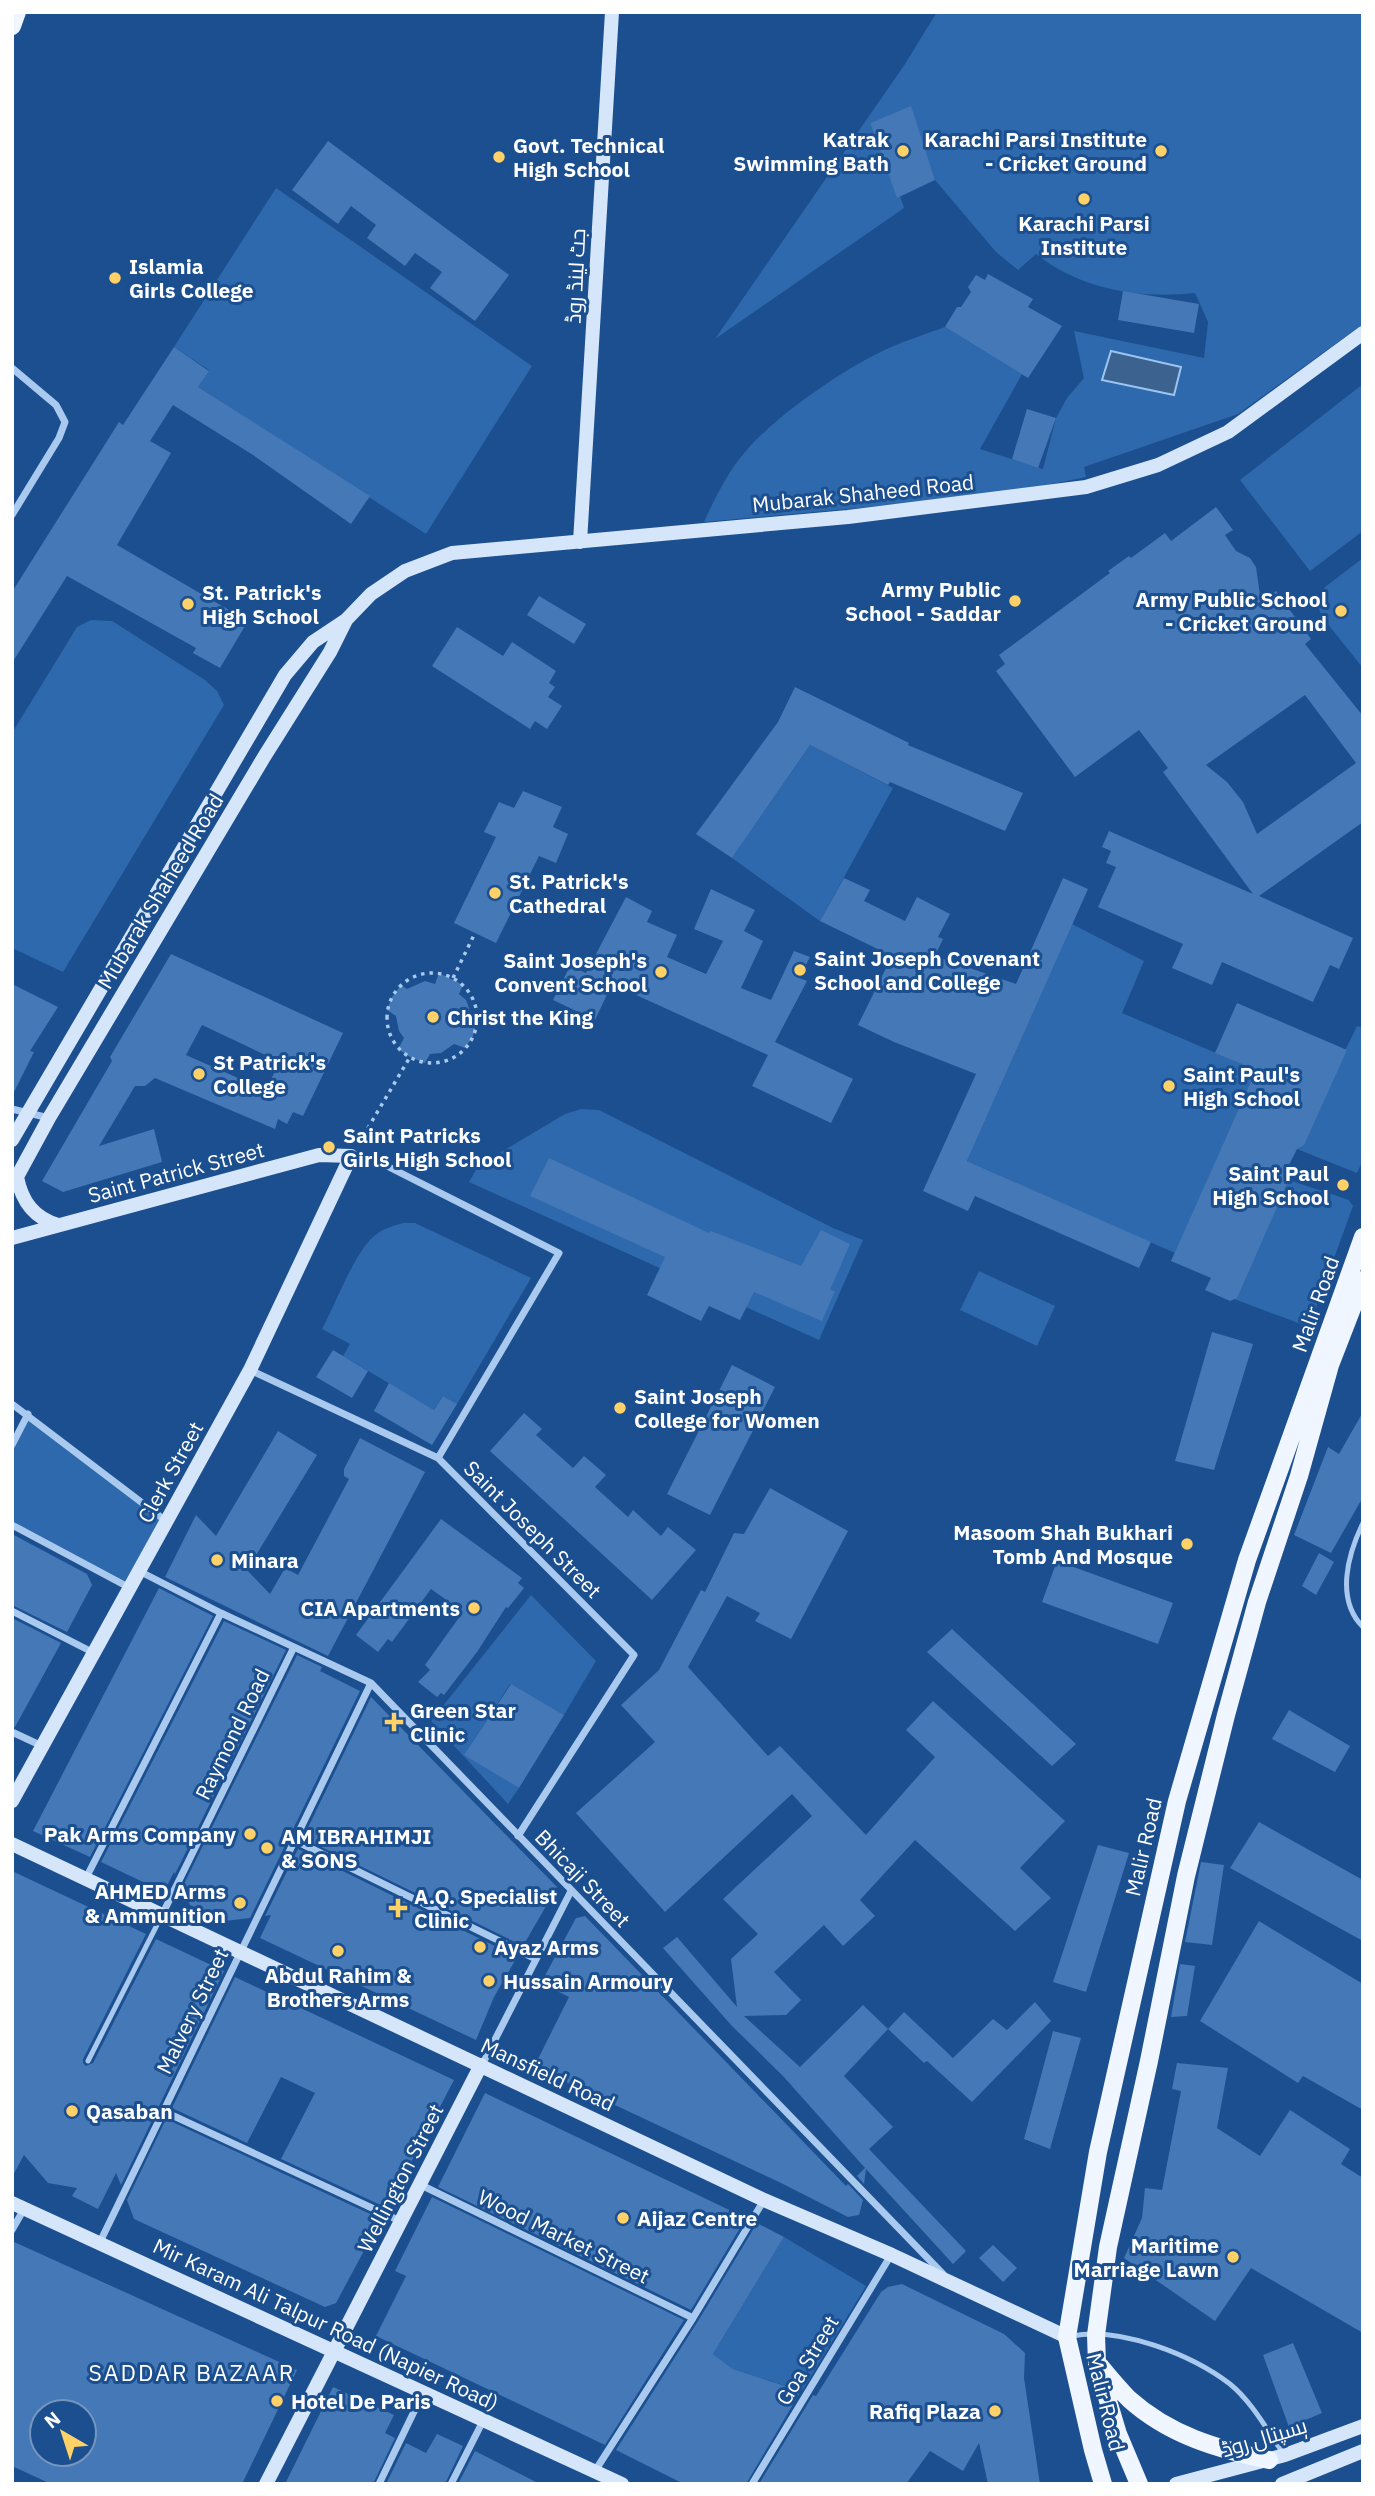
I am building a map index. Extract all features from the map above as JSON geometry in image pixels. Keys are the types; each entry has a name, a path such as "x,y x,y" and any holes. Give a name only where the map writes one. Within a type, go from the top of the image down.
{"main road":[{"path":"12,26 17,12"},
{"name":"Malir Road","path":"1139,2484 1118,2434 1097,2364 1096,2335 1108,2247 1186,1876 1226,1715 1258,1602 1359,1277 1363,1237"},
{"name":"Malir Road","path":"1103,2484 1067,2337 1098,2152 1177,1801 1247,1560 1359,1277"},
{"path":"1097,2364 1129,2399 1168,2427 1209,2445 1277,2457"}],"street":[{"name":"جٹ لینڈ روڈ","path":"580,542 612,12"},
{"name":"Mubarak Shaheed Road","path":"12,1140 285,676 313,642 345,620 371,594 405,571 452,553 848,517 1086,487 1157,465 1228,432 1363,334"},
{"path":"12,368 56,405 65,422 59,438 12,515"},
{"name":"Mubarak Shaheed Road","path":"15,1182 49,1118 271,745 330,652 345,620"},
{"path":"12,1109 49,1118"},
{"name":"Saint Patrick Street","path":"12,1238 319,1155 351,1156"},
{"name":"Clerk Street","path":"12,1801 250,1370 351,1156"},
{"name":"Saint Joseph Street","path":"351,1156 381,1163 559,1253 438,1458 634,1655 518,1836"},
{"path":"15,1182 30,1209 48,1222 58,1225"},
{"path":"250,1370 438,1458"},
{"path":"12,1404 166,1521"},
{"path":"12,1445 28,1414"},
{"path":"12,1525 130,1588"},
{"name":"Bhicaji Street","path":"139,1571 221,1613 371,1683 951,2282"},
{"path":"12,1611 94,1653"},
{"path":"85,1879 221,1613"},
{"name":"Raymond Road","path":"162,1915 294,1647"},
{"name":"Malvery Street","path":"100,2242 371,1683"},
{"path":"12,1732 42,1746"},
{"path":"294,1840 536,1959"},
{"name":"Mansfield Road","path":"12,1844 764,2200 892,2255 1067,2337"},
{"name":"Wellington Street","path":"266,2484 571,1891"},
{"path":"163,2111 401,2222"},
{"name":"Wood Market Street","path":"421,2185 693,2318"},
{"path":"595,2471 693,2318 764,2200"},
{"path":"12,2230 18,2206"},
{"name":"Mir Karam Ali Talpur Road (Napier Road)","path":"18,2206 622,2484"},
{"name":"Goa Street","path":"752,2484 892,2255"},
{"path":"379,2484 423,2392"},
{"path":"451,2484 484,2419"},
{"name":"ہسپتال روڈ","path":"1176,2484 1277,2457 1363,2426"},
{"path":"1283,2484 1363,2451"}],"lane":[{"path":"1363,1523 1347,1564 1347,1592 1355,1619 1363,1627"},
{"name":"Raymond Road","path":"88,2061 162,1915"},
{"path":"1067,2337 1081,2334 1121,2336 1151,2343 1213,2374 1245,2399 1277,2457"}],"path":[{"path":"452,979 475,933"},
{"path":"439,973 452,977 463,985 476,1008 477,1021 473,1036 465,1048 454,1057 440,1062 425,1063 410,1058 398,1049 387,1024 387,1010 392,997 401,985 419,975 439,973"},
{"path":"351,1156 410,1058"}],"shaded area":[{"name":"Karachi Parsi Institute","path":"937,12 1363,12 1363,324 1238,414 1084,467 1086,477 993,496 704,522 739,460 758,438 792,408 872,356 945,327 1022,374 980,449 1043,469 1056,418 1067,398 1084,378 1074,331 1204,358 1208,322 1195,293 1153,295 1112,289 1072,276 1036,254 1018,270 996,252 935,180 910,107 870,123 897,197 900,196 904,208 715,339 905,64"},
{"path":"276,188 532,366 426,534 198,387 209,370 174,347"},
{"path":"1111,351 1181,367 1174,395 1102,380"},
{"path":"1363,384 1363,531 1310,571 1240,480"},
{"name":"Army Public School - Cricket Ground","path":"1363,558 1363,668 1322,617 1318,606 1325,587"},
{"path":"91,620 112,621 205,680 217,691 224,705 63,972 12,948 12,733 77,627"},
{"path":"810,745 893,788 820,921 732,858"},
{"path":"1072,924 1144,961 1122,1013 1256,1070 1175,1253 967,1161"},
{"path":"1357,1026 1363,1028 1363,1160 1357,1173 1297,1149"},
{"path":"581,1109 599,1110 833,1228 863,1240 819,1340 469,1182 478,1166 565,1114"},
{"path":"1289,1180 1349,1200 1353,1206 1309,1327 1234,1299"},
{"path":"403,1223 415,1223 531,1278 457,1404 443,1396 434,1410 343,1356 350,1344 322,1329 352,1267 366,1245 380,1232"},
{"path":"979,1271 1055,1306 1037,1346 960,1310"},
{"path":"28,1414 166,1521 130,1588 12,1525 12,1445"},
{"path":"531,1595 596,1661 564,1715 510,1684 465,1754 519,1788 508,1804 431,1721"},
{"path":"784,2237 866,2286 802,2391 733,2369 713,2354"}],"building":[{"name":"Katrak Swimming Bath","path":"911,106 935,180 897,198 870,123"},
{"path":"328,141 509,275 475,321 430,288 442,272 415,253 405,266 367,238 376,225 351,206 338,224 292,190"},
{"path":"988,274 1033,299 1028,307 1062,326 1028,378 945,327 957,307 961,307 971,292 968,287 976,275 985,280"},
{"path":"1123,291 1199,304 1194,333 1118,320"},
{"path":"174,347 209,371 198,387 370,496 351,524 253,455 173,405 150,441 171,453 117,545 248,621 220,668 193,653 196,648 67,576 12,663 12,592 119,422 123,425"},
{"path":"1027,409 1056,418 1038,468 1012,459"},
{"path":"1216,507 1233,530 1225,535 1236,551 1250,558 1256,567 1261,602 1276,591 1311,639 1305,644 1363,716 1363,822 1259,896 1353,938 1339,969 1330,965 1313,1002 1222,962 1212,985 1172,968 1183,944 1098,907 1116,867 1106,863 1111,851 1102,847 1109,831 1253,894 1163,772 1168,768 1139,730 1075,777 996,671 1005,664 999,655 1110,573 1108,571 1165,533 1171,541","holes":["1305,695 1356,763 1257,834 1243,802 1227,782 1206,765"]},
{"path":"539,596 586,624 574,644 527,615"},
{"path":"457,627 503,656 512,642 556,671 549,683 555,687 548,697 562,706 547,729 535,721 530,729 432,666"},
{"path":"795,687 909,743 908,745 1023,793 1005,831 890,782 888,785 810,745 732,858 696,834 778,722"},
{"name":"St. Patrick's Cathedral","path":"523,791 562,807 553,827 568,834 556,863 539,856 496,943 454,923 496,837 484,832 499,802 514,808"},
{"path":"844,878 870,890 864,901 905,921 917,897 950,914 938,937 943,939 935,956 1016,984 1063,878 1088,889 967,1161 1151,1242 1139,1268 975,1196 968,1211 923,1191 976,1074 858,1025 892,956 820,921"},
{"path":"711,889 755,910 744,931 763,941 741,988 771,1000 794,951 810,957 799,978 807,981 775,1042 853,1079 831,1123 752,1086 768,1055 612,984 595,1020 553,1000 570,966 586,973 626,897 652,911 647,922 677,935 667,957 706,974 723,941 694,929"},
{"path":"171,954 343,1033 303,1116 293,1112 287,1124 278,1119 275,1129 155,1078 145,1086 135,1086 99,1146 154,1129 162,1162 63,1192 42,1181 112,1061 110,1057","holes":["202,1025 280,1062 265,1090 186,1055"]},
{"name":"Christ the King","path":"439,973 463,985 459,994 466,1000 469,1008 467,1017 477,1021 473,1036 465,1048 454,1044 441,1053 430,1054 425,1063 398,1049 404,1038 399,1031 396,1016 387,1010 401,985 407,989 425,981 435,984"},
{"path":"12,984 58,1007 30,1051 34,1052 12,1096"},
{"path":"1237,1003 1347,1050 1304,1145 1297,1149 1289,1165 1292,1172 1289,1180 1237,1298 1230,1301 1205,1290 1211,1278 1171,1261 1256,1070 1215,1053"},
{"path":"549,1158 709,1233 711,1231 801,1266 821,1230 850,1244 830,1290 835,1291 822,1321 754,1292 740,1320 709,1306 701,1321 647,1295 665,1257 530,1196"},
{"path":"1212,1332 1253,1344 1214,1470 1175,1461"},
{"path":"333,1350 368,1371 352,1398 316,1377"},
{"path":"732,1365 775,1387 710,1515 667,1494"},
{"path":"389,1383 434,1410 443,1396 457,1404 432,1445 374,1411"},
{"path":"1363,1412 1363,1497 1331,1553 1294,1535 1328,1447 1339,1454"},
{"path":"524,1413 542,1429 536,1435 573,1468 584,1456 606,1475 595,1487 628,1517 633,1510 661,1536 668,1527 696,1550 652,1600 490,1451"},
{"path":"278,1431 317,1455 247,1570 270,1594 285,1568 298,1575 349,1479 344,1476 344,1469 360,1438 425,1472 328,1656 165,1577 196,1515 216,1536"},
{"path":"770,1488 848,1531 791,1639 755,1621 760,1613 727,1596 688,1667 768,1756 780,1746 866,1835 935,1757 906,1730 933,1701 1065,1821 1020,1868 1051,1898 1015,1931 915,1840 860,1900 875,1916 843,1946 824,1925 774,1972 801,2000 786,2015 744,2016 800,2067 863,2005 888,2029 844,2076 893,2127 869,2149 966,2251 953,2264 866,2169 864,2184 857,2176 865,2168 663,1948 677,1937 737,2007 731,1959 758,1934 723,1899 812,1816 792,1794 665,1912 576,1813 655,1742 621,1705 659,1670 701,1590 705,1592 734,1533 744,1534"},
{"name":"CIA Apartments","path":"441,1519 522,1578 518,1583 524,1588 508,1608 506,1607 477,1652 444,1695 441,1693 437,1697 418,1682 430,1670 425,1665 463,1612 431,1589 392,1642 388,1639 378,1652 356,1635"},
{"path":"12,1534 87,1574 92,1585 67,1632 12,1605"},
{"path":"1319,1553 1334,1562 1316,1595 1302,1586"},
{"path":"1057,1561 1173,1603 1158,1644 1042,1602"},
{"path":"159,1588 213,1616 90,1857 33,1831"},
{"path":"12,1618 61,1643 15,1727 12,1726"},
{"path":"224,1621 286,1650 164,1892 101,1862"},
{"path":"952,1629 1076,1744 1052,1766 927,1652"},
{"path":"297,1655 322,1667 320,1671 360,1691 250,1918 225,1921 190,1905 182,1888"},
{"path":"511,1684 564,1715 519,1788 464,1755"},
{"path":"371,1697 557,1887 523,1946 303,1838"},
{"path":"1289,1710 1350,1746 1335,1772 1272,1739"},
{"path":"1259,1822 1363,1880 1363,1941 1230,1868"},
{"path":"1098,1845 1129,1853 1086,1992 1053,1982"},
{"path":"298,1849 517,1957 494,1997 476,2040 260,1938 271,1915 265,1916"},
{"path":"1201,1862 1224,1865 1212,1945 1185,1942"},
{"path":"12,1871 146,1934 83,2059 86,2066 93,2063 156,1939 224,1971 121,2185 116,2173 98,2209 72,2196 77,2188 48,2183 24,2155 12,2177"},
{"path":"585,1916 846,2186 848,2184 863,2200 859,2215 848,2217 534,2067 569,1997 541,1983 576,1918"},
{"path":"1259,1921 1363,1984 1363,2110 1303,2076 1298,2083 1200,2021"},
{"path":"1180,1964 1195,1966 1187,2016 1171,2017"},
{"path":"235,1977 454,2080 387,2208 281,2159 315,2093 281,2077 247,2143 172,2108"},
{"path":"1035,2002 1051,2021 972,2102 888,2029 904,2012 953,2058 993,2019 1007,2030"},
{"path":"1053,2031 1081,2038 1050,2149 1024,2139"},
{"path":"1177,2063 1228,2068 1217,2128 1260,2156 1290,2110 1350,2149 1341,2164 1363,2178 1363,2333 1251,2268 1215,2321 1124,2258 1142,2218 1145,2188 1162,2190 1181,2091 1172,2089"},
{"path":"485,2093 746,2218 691,2310 438,2187"},
{"path":"166,2119 381,2219 336,2303 325,2307 134,2219 127,2200"},
{"path":"432,2197 684,2320 605,2445 376,2336 406,2276 395,2271"},
{"path":"757,2223 784,2237 713,2354 733,2369 801,2391 746,2484 684,2484 616,2450"},
{"path":"12,2241 297,2370 242,2484 51,2484 12,2466"},
{"path":"993,2245 1017,2268 1003,2282 979,2258"},
{"path":"902,2284 1004,2334 1025,2353 1024,2378 1040,2484 988,2484 979,2443 963,2471 930,2451 906,2484 759,2484 813,2395 816,2396 881,2292 888,2287"},
{"path":"1293,2343 1322,2413 1289,2427 1263,2355"},
{"path":"333,2387 394,2415 385,2433 395,2438 373,2484 285,2484"},
{"path":"437,2434 463,2446 445,2484 386,2484 406,2443 426,2453"},
{"path":"475,2451 481,2454 540,2484 458,2484"}],"place":[{"name":"Katrak Swimming Bath","path":"903,151"},
{"name":"Karachi Parsi Institute - Cricket Ground","path":"1161,151"},
{"name":"Govt. Technical High School","path":"499,157"},
{"name":"Karachi Parsi Institute","path":"1084,199"},
{"name":"Islamia Girls College","path":"115,278"},
{"name":"Army Public School - Saddar","path":"1015,601"},
{"name":"St. Patrick's High School","path":"188,604"},
{"name":"Army Public School - Cricket Ground","path":"1341,611"},
{"name":"St. Patrick's Cathedral","path":"495,893"},
{"name":"Saint Joseph Covenant School and College","path":"800,970"},
{"name":"Saint Joseph's Convent School","path":"661,972"},
{"name":"Christ the King","path":"433,1017"},
{"name":"St Patrick's College","path":"199,1074"},
{"name":"Saint Paul's High School","path":"1169,1086"},
{"name":"Saint Patricks Girls High School","path":"329,1147"},
{"name":"Saint Paul High School","path":"1343,1185"},
{"name":"Saint Joseph College for Women","path":"620,1408"},
{"name":"Masoom Shah Bukhari Tomb And Mosque","path":"1187,1544"},
{"name":"Minara","path":"217,1560"},
{"name":"CIA Apartments","path":"474,1608"},
{"name":"Green Star Clinic","path":"394,1722"},
{"name":"Pak Arms Company","path":"250,1834"},
{"name":"AM IBRAHIMJI & SONS","path":"267,1848"},
{"name":"AHMED Arms & Ammunition","path":"240,1903"},
{"name":"A.Q. Specialist Clinic","path":"398,1908"},
{"name":"Ayaz Arms","path":"480,1947"},
{"name":"Abdul Rahim & Brothers Arms","path":"338,1951"},
{"name":"Hussain Armoury","path":"489,1981"},
{"name":"Qasaban","path":"72,2111"},
{"name":"Aijaz Centre","path":"623,2218"},
{"name":"Maritime Marriage Lawn","path":"1233,2257"},
{"name":"Hotel De Paris","path":"277,2401"},
{"name":"Rafiq Plaza","path":"995,2411"}],"district":[{"name":"SADDAR BAZAAR","path":"192,2372"}]}
